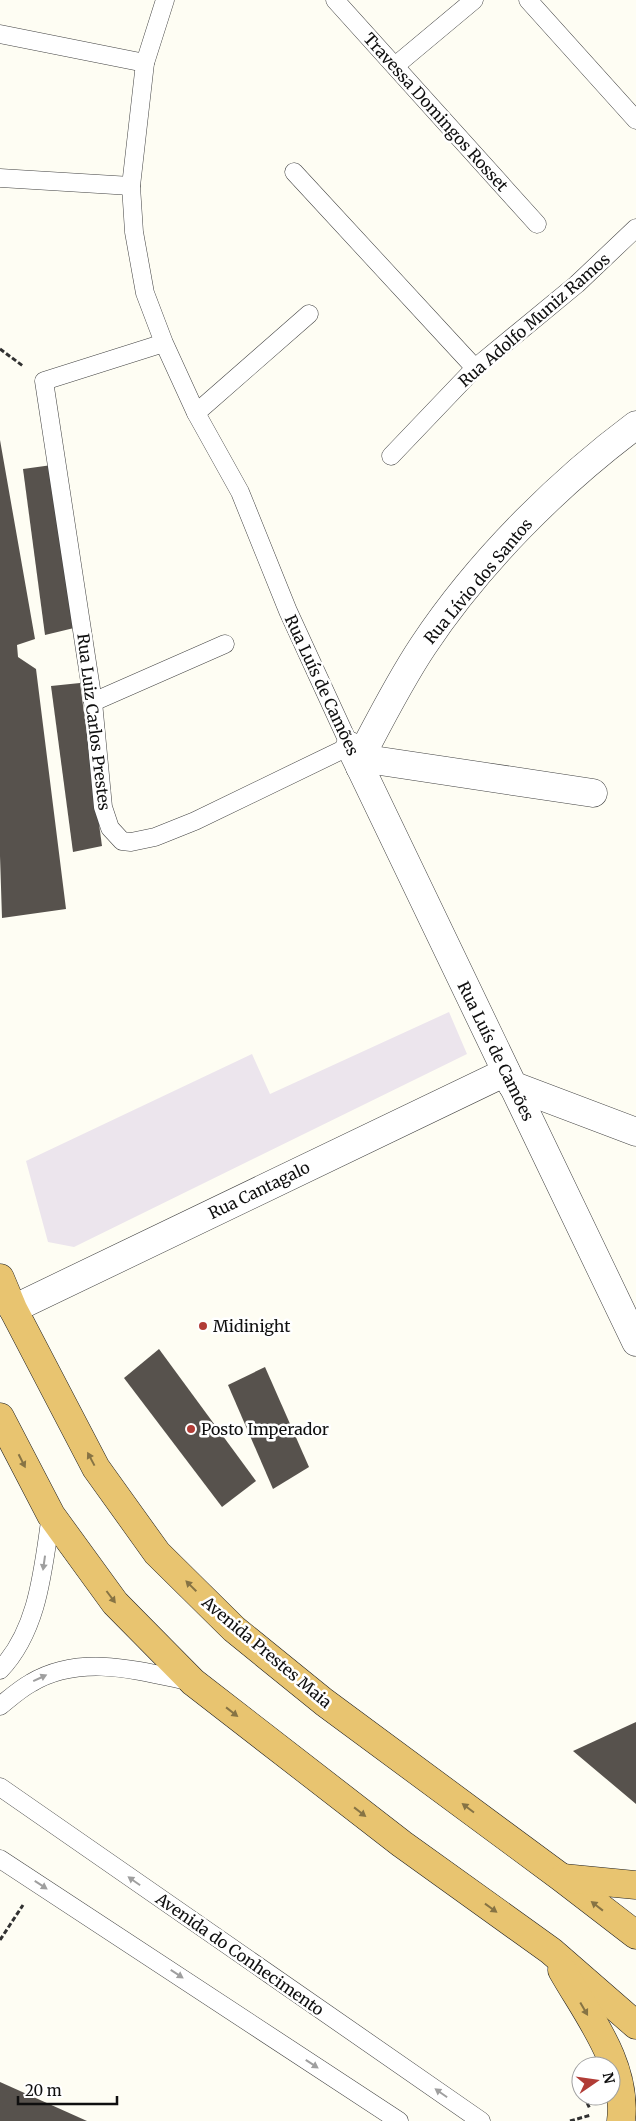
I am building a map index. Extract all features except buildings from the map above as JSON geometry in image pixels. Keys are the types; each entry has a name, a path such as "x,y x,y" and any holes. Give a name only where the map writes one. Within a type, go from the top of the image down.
{"highway":[{"name":"Avenida Prestes Maia","path":"0,1278 12,1309 96,1468 157,1553 234,1628 317,1696 562,1878 636,1936"},
{"path":"0,1418 50,1515 115,1603 194,1682 402,1844 551,1951 636,2025"},
{"path":"562,1878 636,1886"},
{"path":"551,1951 615,2064 621,2085 621,2121"}],"street":[{"name":"Rua Lívio dos Santos","path":"356,757 424,645 459,598 510,537 570,478 636,425"},
{"path":"356,757 593,793"},
{"name":"Rua Luís de Camões","path":"356,757 636,1342"},
{"path":"509,1078 636,1132"},
{"name":"Rua Cantagalo","path":"12,1309 509,1078"}],"lane":[{"name":"Rua Luís de Camões","path":"165,0 145,62 130,186 134,232 145,293 164,343 196,413 240,492 288,611 356,757"},
{"name":"Travessa Domingos Rosset","path":"335,0 537,224"},
{"path":"395,66 474,0"},
{"path":"528,0 636,120"},
{"path":"0,34 145,62"},
{"path":"294,172 475,368"},
{"path":"0,178 130,186"},
{"name":"Rua Adolfo Muniz Ramos","path":"391,456 475,368 577,284 636,228"},
{"path":"196,413 309,314"},
{"name":"Rua Luiz Carlos Prestes","path":"164,343 44,381 93,702 103,807 110,828 122,840 131,842 155,838 195,820 356,757"},
{"path":"93,702 224,644"},
{"path":"0,1670 27,1630 40,1586 50,1515"},
{"path":"0,1706 30,1683 46,1675 71,1668 100,1666 133,1670 194,1682"},
{"name":"Avenida do Conhecimento","path":"0,1786 481,2121"},
{"path":"0,1859 399,2121"}],"path":[{"path":"570,2121 592,2115"}],"shaded area":[{"path":"449,1012 467,1054 74,1247 48,1242 26,1161 252,1054 270,1094"}],"place":[{"name":"Midinight","path":"203,1326"},
{"name":"Posto Imperador","path":"191,1429"}]}
